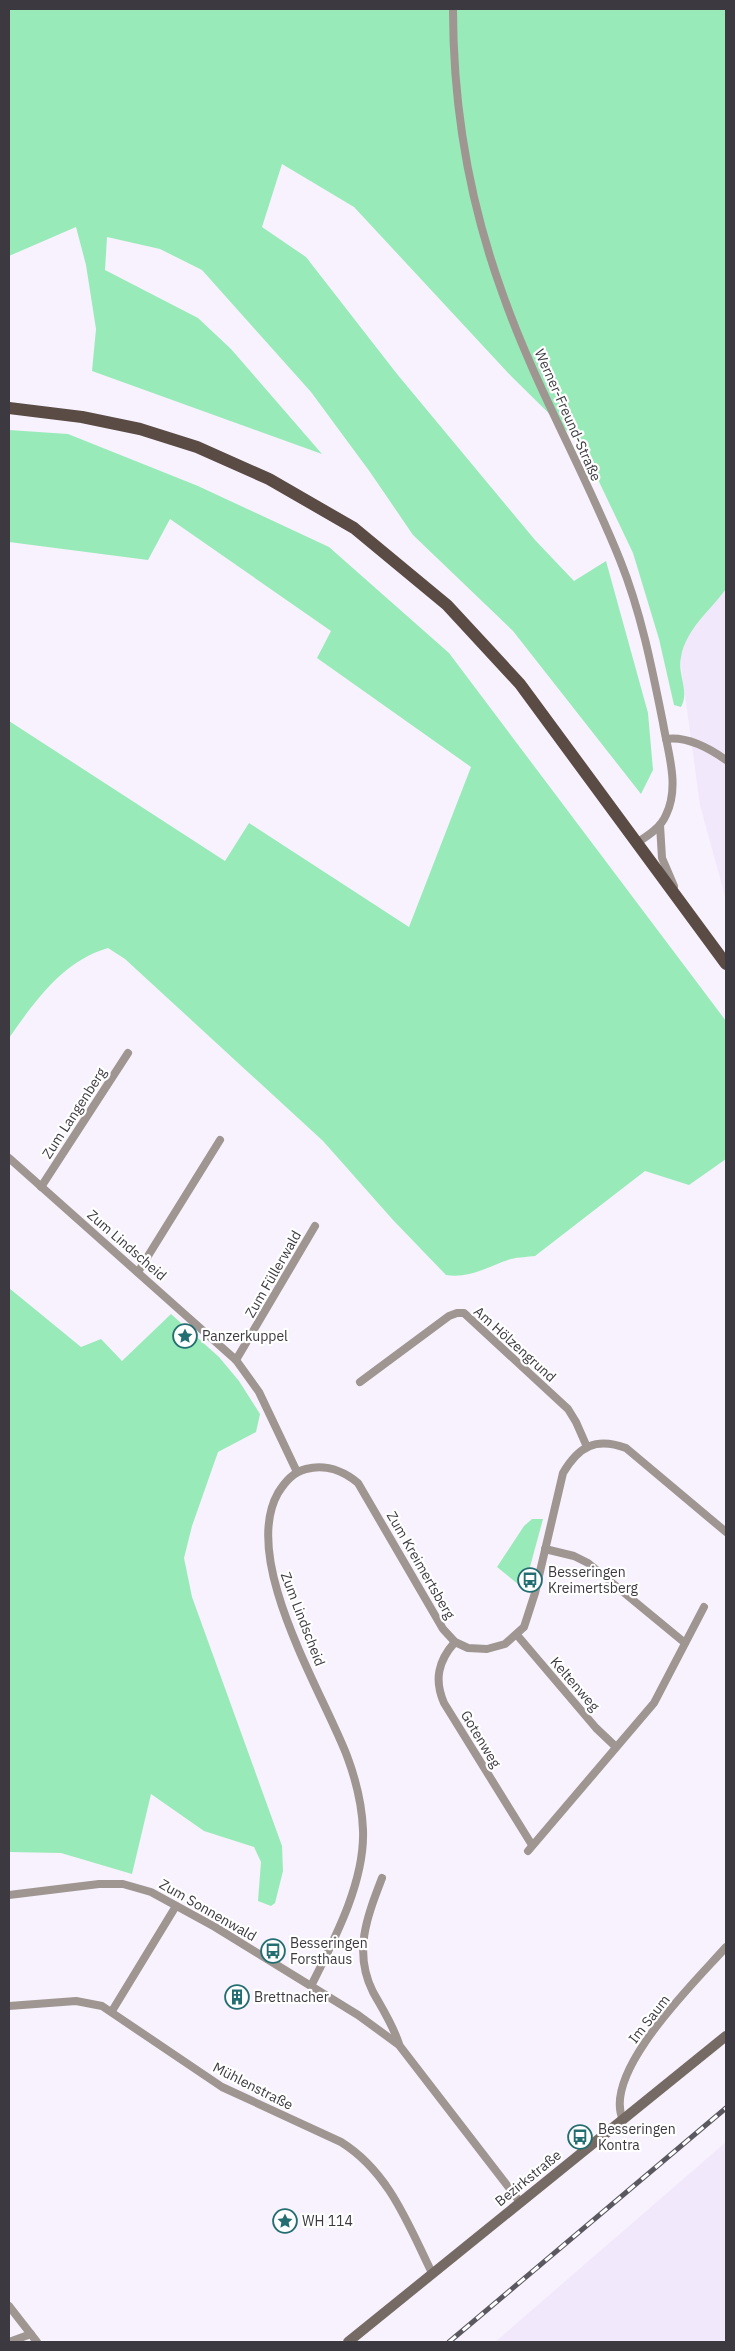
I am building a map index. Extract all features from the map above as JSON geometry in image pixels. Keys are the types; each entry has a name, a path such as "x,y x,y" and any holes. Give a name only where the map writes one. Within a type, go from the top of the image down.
{"main road":[{"path":"9,408 82,417 140,429 198,447 269,479 354,528 447,605 520,684 726,964"}],"street":[{"name":"Werner-Freund-Straße","path":"453,9 458,105 476,208 486,244 502,293 524,347 621,562 643,632 671,762 672,791 666,816 660,825 662,858 684,906"},
{"path":"666,739 678,738 699,745 726,760"},
{"path":"638,842 660,825"},
{"name":"Zum Langenberg","path":"41,1187 128,1054"},
{"path":"138,1272 220,1140"},
{"name":"Zum Lindscheid","path":"9,1158 236,1360 259,1392 297,1472 281,1487 274,1500 269,1526 270,1564 289,1624 347,1756 359,1799 363,1830 360,1871 311,1986"},
{"name":"Zum Füllerwald","path":"236,1360 315,1226"},
{"name":"Am Hölzengrund","path":"360,1382 449,1316 457,1312 464,1314 568,1409 576,1422 586,1447"},
{"path":"455,1642 468,1648 487,1648 505,1644 517,1636 524,1628 563,1473 572,1459 586,1447 606,1443 626,1448 726,1532"},
{"name":"Zum Kreimertsberg","path":"297,1472 335,1468 358,1483 431,1610 455,1642"},
{"path":"545,1549 574,1556 588,1563 684,1643"},
{"path":"616,1747 654,1703 704,1607"},
{"name":"Keltenweg","path":"517,1636 596,1728 616,1747"},
{"name":"Gotenweg","path":"455,1642 442,1661 438,1675 438,1689 444,1703 530,1848 616,1747"},
{"name":"Zum Sonnenwald","path":"382,1878 366,1920 362,1943 362,1960 367,1979 394,2028 399,2044"},
{"name":"Zum Sonnenwald","path":"9,1895 112,1883 142,1888 215,1926 358,2015 399,2044 520,2202"},
{"path":"112,2011 176,1906"},
{"name":"Im Saum","path":"623,2120 618,2107 618,2100 623,2082 643,2043 726,1947"},
{"name":"Mühlenstraße","path":"9,2006 76,2001 102,2006 222,2087 341,2142 356,2151 368,2161 397,2200 432,2273"},
{"name":"Bezirkstraße","path":"348,2342 726,2036"},
{"path":"9,2306 38,2342"},
{"path":"9,2342 31,2334"}],"shaded area":[{"path":"726,589 726,900 700,805 680,659 687,636"},
{"path":"726,2142 726,2342 495,2342 719,2148"}],"green space":[{"path":"9,9 726,9 726,589 693,629 684,647 680,663 684,689 681,707 674,705 659,639 633,553 582,446 511,376 354,207 282,164 262,227 306,257 397,374 535,540 574,581 606,561 648,713 653,770 641,794 513,631 413,535 370,472 311,392 202,270 160,249 107,237 105,270 198,318 231,349 322,454 92,371 96,329 86,265 76,227 9,256"},
{"path":"9,430 68,434 198,486 329,547 449,653 726,1021 726,1159 689,1185 645,1171 535,1256 511,1259 471,1274 446,1275 393,1220 323,1141 125,959 108,948 77,962 64,972 29,1010 9,1038 9,721 225,861 249,823 409,927 471,767 317,658 331,631 170,519 148,560 9,542"},
{"path":"9,1288 81,1347 101,1339 122,1361 171,1314 219,1357 239,1381 260,1414 256,1432 218,1452 192,1526 184,1558 192,1597 282,1846 283,1871 275,1903 271,1906 258,1901 261,1862 254,1847 204,1831 151,1794 132,1874 61,1853 9,1852"},
{"path":"532,1519 543,1519 524,1589 497,1567 524,1526"}],"railway":[{"path":"449,2342 726,2108"}],"place":[{"name":"Panzerkuppel","path":"185,1336"},
{"name":"Besseringen Kreimertsberg","path":"530,1580"},
{"name":"Besseringen Forsthaus","path":"273,1951"},
{"name":"Brettnacher","path":"237,1997"},
{"name":"Besseringen Kontra","path":"580,2137"},
{"name":"WH 114","path":"285,2221"}]}
